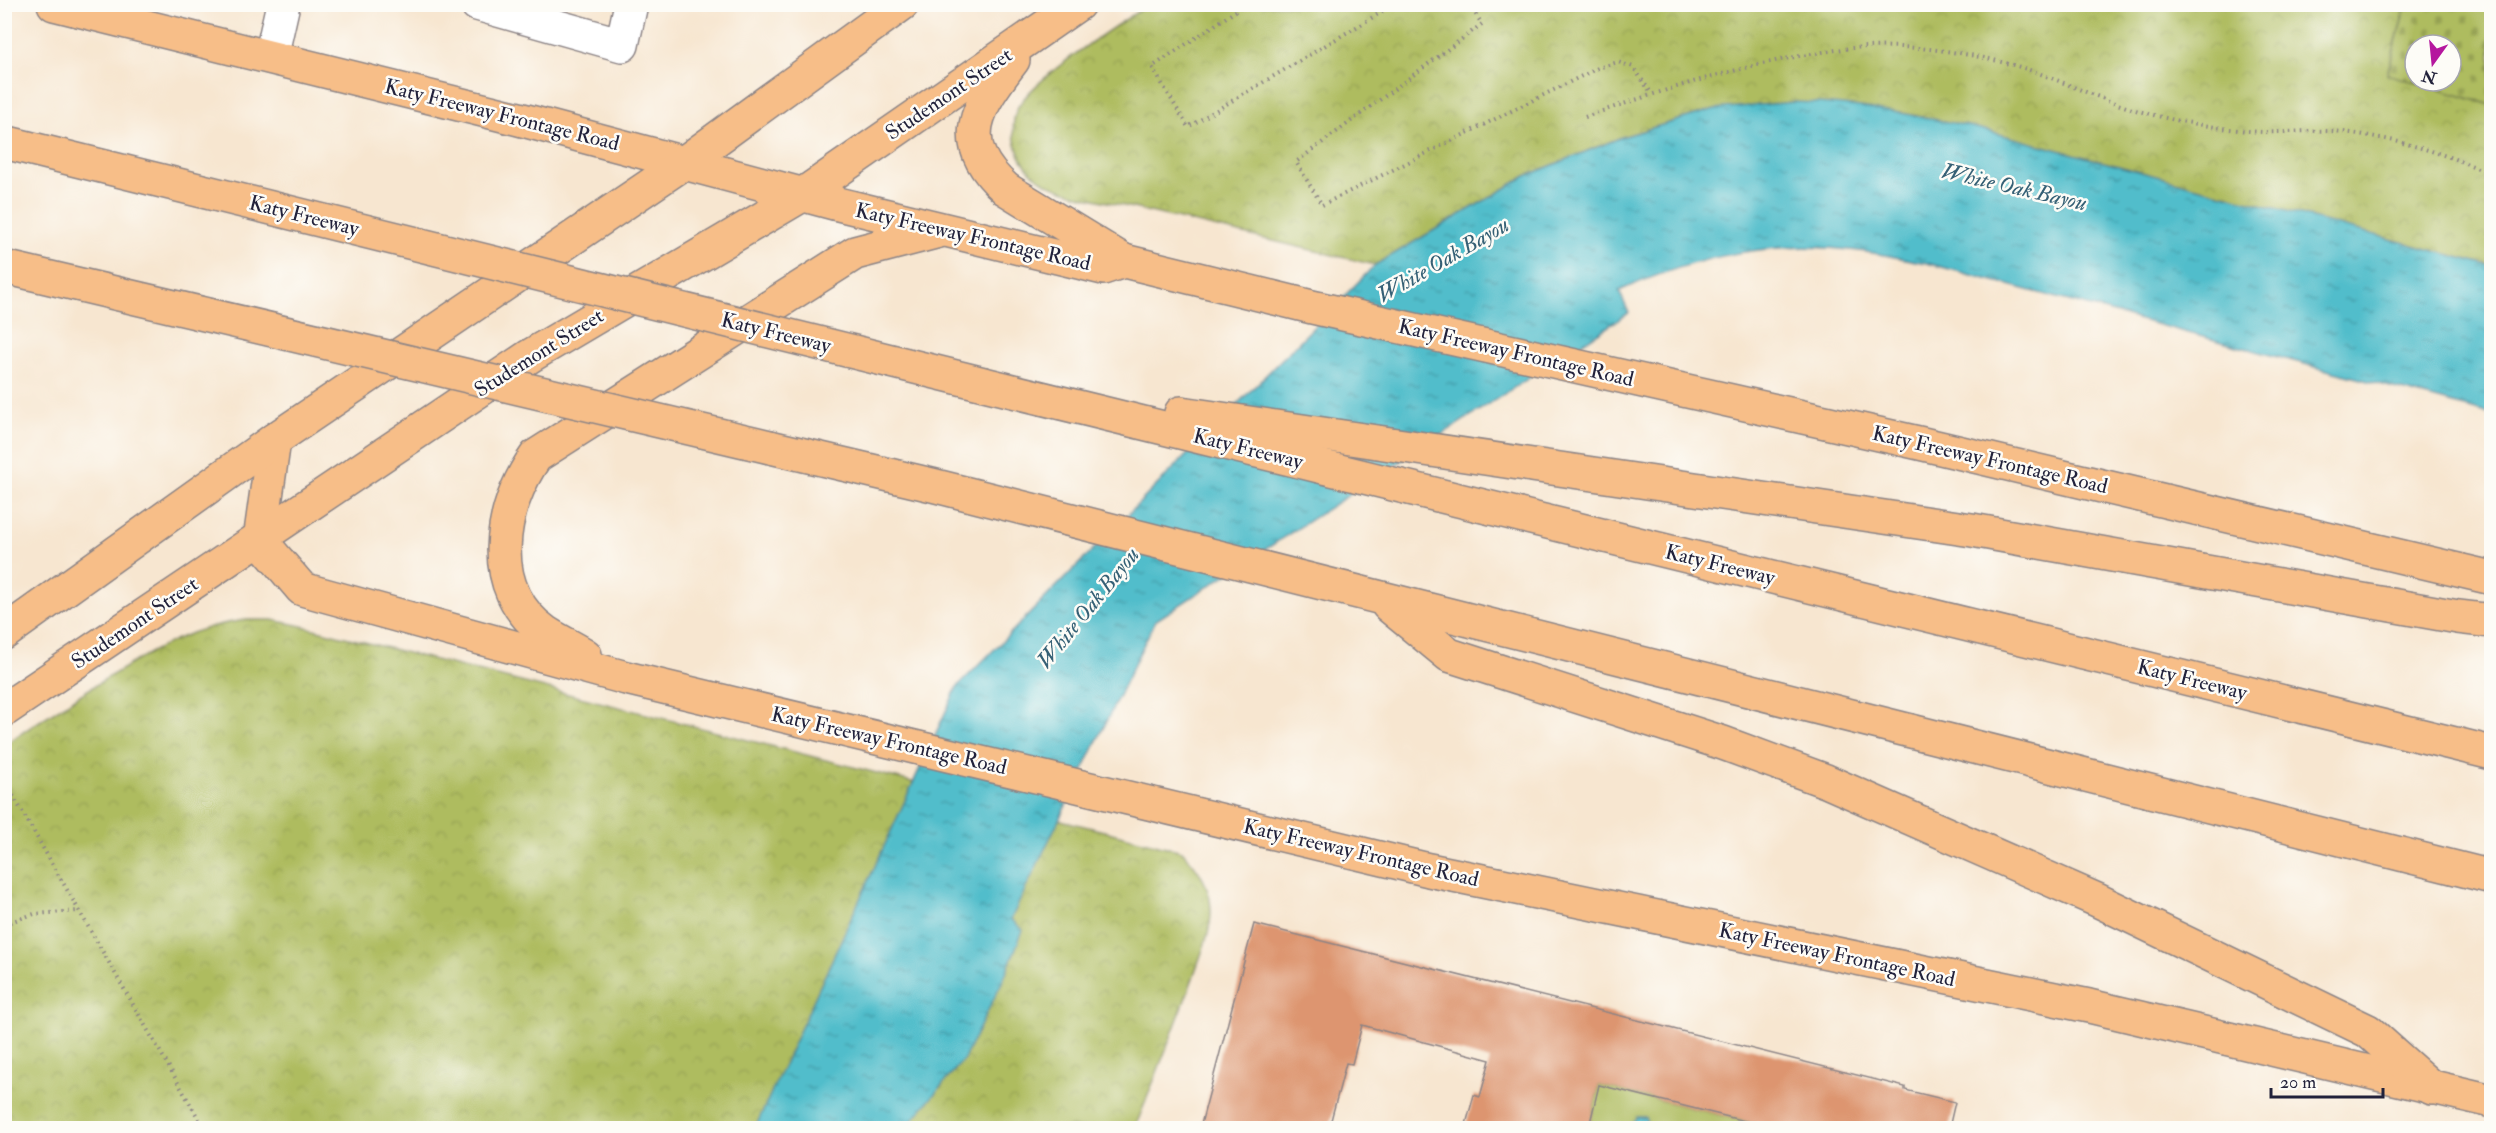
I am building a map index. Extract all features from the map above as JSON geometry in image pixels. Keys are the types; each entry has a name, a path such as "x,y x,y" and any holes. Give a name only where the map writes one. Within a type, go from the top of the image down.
{"main road":[{"name":"Katy Freeway Frontage Road","path":"54,4 685,162 801,195 1103,268 1124,261 1324,310 1919,443 2492,578"},
{"path":"4,633 274,440 685,162 902,4"},
{"name":"Studemont Street","path":"4,710 260,540 530,356 801,195 1078,4"},
{"path":"1029,39 983,101 974,131 981,161 990,175 1006,189 1124,261"},
{"name":"Katy Freeway","path":"4,142 1502,512 2492,753"},
{"path":"626,678 544,631 526,612 514,593 504,556 504,526 512,497 522,476 536,456 855,253 946,229"},
{"path":"4,267 932,485 2492,877"},
{"path":"984,384 1972,530 2458,617 2492,621"},
{"path":"260,540 274,440"},
{"name":"Katy Freeway Frontage Road","path":"260,540 302,589 626,678 1429,870 2089,1006 2492,1101"},
{"path":"1380,598 1449,655 1723,743 1826,781 2097,900 2368,1031 2432,1088"}],"lane":[{"path":"271,57 283,4"},
{"path":"477,4 622,45 631,4"}],"path":[{"path":"1246,4 1152,67 1188,127 1395,4"},
{"path":"1469,4 1482,24 1296,162 1322,205 1598,68 1618,62 1633,66 1652,94"},
{"path":"1585,117 1652,94 1778,60 1845,49 1933,50 2019,67 2099,98 2181,122 2265,132 2311,130 2373,136 2434,151 2492,174"},
{"path":"4,780 204,1128"},
{"path":"4,924 34,914 79,911"}],"green space":[{"path":"1148,5 2406,5 2387,74 2403,79 2403,93 2451,93 2491,105 2491,266 1973,127 1902,113 1715,109 1622,137 1526,176 1375,265 1082,196 1052,186 1029,170 1015,142 1016,111 1037,84 1116,25"},
{"path":"2406,5 2491,5 2491,105 2449,93 2463,93 2463,33 2403,33 2403,80 2387,75"},
{"path":"246,620 272,620 298,625 1182,851 1198,870 1209,893 1211,911 1209,928 1186,997 1135,1128 5,1128 4,745 160,647 209,627"},
{"path":"1599,1085 1773,1128 1603,1128 1590,1123"}],"water":[{"name":"White Oak Bayou","path":"1794,102 1862,107 1973,127 2491,266 2491,414 1927,263 1859,251 1796,247 1766,249 1707,260 1648,279 1619,291 1629,313 1155,621 1011,919 1023,930 1004,978 964,1059 908,1128 755,1128 957,687 1375,265 1526,176 1622,137 1715,109"},
{"path":"1637,1117 1645,1117 1649,1128 1627,1128"}],"building":[{"path":"1254,924 1905,1087 1905,1090 1955,1102 1949,1128 1773,1128 1599,1085 1590,1123 1603,1128 1465,1128 1474,1095 1480,1097 1490,1060 1362,1025 1352,1064 1346,1063 1329,1128 1200,1128"}]}
